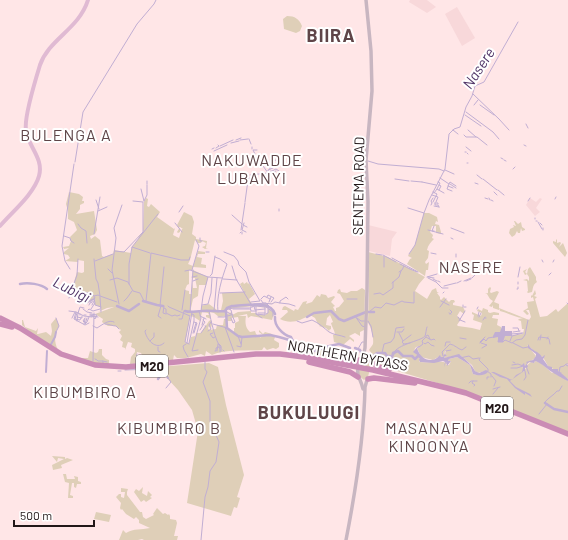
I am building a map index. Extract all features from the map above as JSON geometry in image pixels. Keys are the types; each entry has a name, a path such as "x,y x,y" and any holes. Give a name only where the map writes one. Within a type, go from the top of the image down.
{"highway":[{"name":"NORTHERN BYPASS","path":"1,321 21,331 64,358 80,364 104,369 126,369 261,356 292,356"},
{"name":"NORTHERN BYPASS","path":"1,321 20,328 61,354 83,362 106,367 126,367 247,354 292,356 358,368 428,384 473,398 568,435"},
{"path":"292,356 355,362 362,358"},
{"path":"292,356 350,372 359,379"},
{"path":"371,360 380,368 428,384"},
{"path":"368,380 374,378 428,384"}],"main road":[{"path":"0,226 31,191 39,176 40,170 38,158 29,140 25,126 41,64 46,53 80,19 88,0"},
{"name":"SENTEMA ROAD","path":"359,379 359,364 365,348 368,202 366,160 372,91 371,51 366,0"},
{"name":"SENTEMA ROAD","path":"365,348 371,360"},
{"path":"346,540 361,456 365,387 368,380 371,360 362,358"},
{"path":"359,379 363,382 368,380"},
{"path":"359,379 364,389 364,406"}],"shaded area":[{"path":"410,0 427,0 436,7 427,13 409,2"},
{"path":"457,7 475,38 462,46 445,14"},
{"path":"287,16 294,17 300,21 302,26 300,31 296,33 284,29 283,19"},
{"path":"69,192 79,194 83,197 82,201 84,201 84,203 80,205 80,209 76,214 94,211 97,230 95,234 90,236 91,239 95,236 100,240 102,256 104,257 113,254 114,250 131,253 132,247 143,232 144,202 146,198 148,199 147,206 149,207 151,204 160,212 157,217 174,229 175,228 173,235 179,238 183,229 177,225 184,212 192,216 194,222 192,234 196,237 196,239 207,241 206,248 208,248 205,249 202,247 205,246 206,243 202,241 201,243 198,243 195,240 188,264 193,266 198,251 205,252 205,254 198,254 197,257 202,258 201,264 206,265 206,268 193,267 192,270 189,270 189,284 185,290 189,291 189,294 192,294 192,281 193,288 197,288 195,278 192,278 193,270 208,277 206,285 199,285 198,296 193,299 191,312 201,311 201,306 209,304 217,310 221,310 223,301 222,293 244,292 240,284 247,282 255,294 249,299 252,304 277,303 268,304 268,308 274,313 272,320 251,316 248,318 247,314 238,316 246,316 247,329 250,332 255,331 261,338 260,336 262,337 263,335 259,332 259,330 263,334 265,332 272,334 275,337 274,340 279,343 279,347 276,349 273,348 267,350 264,347 262,350 230,351 212,355 206,351 205,356 201,354 186,358 177,358 174,355 173,360 164,359 152,361 152,359 143,357 141,353 137,352 136,362 143,363 130,364 131,357 135,352 135,349 131,347 132,343 128,342 125,350 125,348 122,347 123,342 120,340 122,336 119,332 121,330 116,326 108,326 102,322 103,319 95,314 114,307 98,312 101,310 101,307 95,305 95,298 87,303 86,298 91,293 80,291 71,292 77,272 84,272 84,261 65,261 70,258 68,255 64,254 64,252 69,248 64,249 63,247 69,246 71,241 70,237 77,230 74,222 68,219 66,204","holes":["254,306 268,308 268,313 265,315 251,313 251,311 238,312 232,315 232,312 227,314 225,311 227,309","202,312 208,313 209,315 206,315 206,317 211,319 210,312 219,317 226,316 227,319 224,319 223,325 217,325 216,329 209,330 208,328 209,326 211,328 212,324 211,320 209,321 201,333 196,333 195,339 195,336 191,337 189,343 185,343 190,316 200,321","238,317 239,321 235,323 234,332 227,328 227,321 232,321 231,318"]},
{"path":"530,198 536,202 540,198 542,199 536,208 540,212 535,216 526,205"},
{"path":"424,213 429,213 437,217 438,222 436,221 435,224 439,225 441,232 441,234 436,233 436,226 432,226 430,232 433,235 432,238 434,239 427,250 429,251 428,258 425,262 426,264 429,262 428,270 426,270 425,276 407,264 412,258 408,256 415,245"},
{"path":"514,221 518,224 521,222 522,227 525,230 522,231 521,228 520,233 517,231 512,237 509,233 510,229 514,227 513,225 516,226"},
{"path":"368,225 397,232 392,239 390,256 369,251"},
{"path":"556,239 557,243 561,243 559,247 563,243 567,253 565,257 553,243 553,241 556,242"},
{"path":"368,252 388,257 425,277 415,291 427,299 432,290 436,288 441,300 444,297 449,302 454,300 455,302 453,305 463,307 465,311 464,314 460,311 457,316 461,319 457,325 458,326 480,330 482,323 473,320 474,315 472,312 481,316 482,313 477,311 478,309 482,311 483,308 488,310 490,313 499,313 499,315 493,315 492,318 498,319 497,325 501,327 501,332 498,332 505,336 523,334 524,329 522,329 521,321 518,320 523,318 500,311 499,308 529,320 531,317 529,310 526,310 529,314 527,315 523,311 528,308 527,302 534,301 533,297 531,298 531,295 532,296 535,290 536,294 534,296 537,297 535,299 540,317 547,316 556,309 558,312 568,303 568,364 566,364 568,365 568,379 558,371 548,366 544,356 542,357 527,345 536,356 525,366 524,364 522,366 523,372 527,367 526,366 531,362 534,363 535,361 541,363 552,373 554,372 568,381 568,432 486,399 384,367 376,363 373,359 374,356 369,350 373,344 373,335 367,322 369,292","holes":["418,346 420,347 417,348 421,357 433,360 440,356 441,358 444,356 446,351 445,355 447,356 444,358 460,355 472,365 475,371 478,373 485,371 485,374 473,374 470,365 457,357 449,359 448,361 451,361 449,365 442,362 420,362 420,357 414,352 415,348"]},
{"path":"530,267 536,277 537,282 533,286 532,292 528,293 527,281 523,280 527,279 529,281 527,274"},
{"path":"490,287 491,293 497,291 499,292 494,302 499,304 499,310 493,308 493,305 492,307 489,306 493,301 487,294 485,294 488,293 488,289"},
{"path":"362,288 365,290 364,330 360,332 360,336 355,333 349,336 354,340 354,342 350,339 343,345 334,342 333,335 335,334 330,315 327,318 326,325 331,326 331,329 329,330 330,332 326,328 319,326 320,325 315,318 310,315 292,322 280,319 288,312 287,310 282,310 283,307 285,306 294,311 295,309 298,310 303,302 307,301 306,304 312,302 317,295 320,297 321,294 326,295 328,298 335,297 331,302 335,306 333,307 336,311 336,308 339,307 344,301 340,294 337,293 338,290 340,289 341,292 347,293 357,291"},
{"path":"56,318 59,326 55,338 58,350 31,333 22,325 23,320 25,327 36,331 38,328 37,334 46,332 51,336 51,324"},
{"path":"502,326 505,326 505,331 512,331 512,336 505,336 503,342 498,342 498,337 493,338 493,336 495,332 500,332"},
{"path":"528,344 542,357 545,355 543,359 548,366 552,367 552,369 558,369 558,371 568,379 568,381 535,361 534,363 529,362 527,364 528,367 525,368 525,371 513,379 516,375 522,372 522,365 524,363 525,366 527,363 526,362 533,360 536,356 536,354 528,348"},
{"path":"330,346 334,352 355,352 359,358 354,360 311,354 321,349 326,350"},
{"path":"418,346 420,347 417,348 423,358 433,360 440,355 443,357 446,351 445,354 447,356 444,358 459,354 469,363 475,371 479,373 486,370 488,372 481,375 473,374 470,365 457,357 449,359 448,361 451,361 447,366 446,362 444,367 445,362 443,361 434,363 420,362 420,357 413,352"},
{"path":"99,349 102,349 102,355 109,360 109,364 94,364 80,358 88,358 90,351 96,353"},
{"path":"365,358 369,359 371,364 368,377 364,380 358,375 361,362"},
{"path":"209,363 218,367 244,475 237,497 240,498 237,508 234,507 231,516 187,503 198,431 192,410 178,390 157,367"},
{"path":"491,372 512,380 510,381 516,387 530,394 532,397 525,393 525,395 515,388 507,379"},
{"path":"52,456 65,457 65,459 67,458 73,460 61,465 62,468 53,470 52,465 64,459 58,458 57,462"},
{"path":"63,474 66,474 67,479 75,479 74,476 78,477 78,481 81,482 81,484 77,484 76,488 74,487 74,483 72,483 70,495 73,496 73,498 68,498 69,483 65,482"},
{"path":"143,487 142,493 147,496 148,491 152,495 150,497 152,498 146,502 144,500 141,502 134,492 136,489 139,491"},
{"path":"121,488 128,489 127,495 140,512 142,512 143,517 146,519 154,515 153,514 157,508 163,514 169,514 170,519 176,520 177,523 174,536 178,536 177,540 119,540 123,530 126,533 129,531 150,528 139,523 139,520 136,517 134,519 126,514 122,509 121,510 121,503 116,497 121,494 121,497 124,498 125,492 121,492"},
{"path":"96,512 111,515 109,522 94,519"}],"waterway":[{"path":"75,162 83,112 137,24 156,0"},
{"name":"Nasere","path":"424,213 445,169 449,134 454,129 460,127 466,107 475,86 484,82 518,22"},
{"path":"473,94 509,130"},
{"path":"474,105 478,100"},
{"path":"480,105 494,115"},
{"path":"466,112 493,132 499,139"},
{"path":"465,115 481,126"},
{"path":"526,124 528,128"},
{"name":"Nasere","path":"453,130 458,134"},
{"path":"468,130 476,137"},
{"path":"464,135 466,137 477,137 487,145"},
{"path":"236,140 241,138"},
{"path":"240,140 248,139"},
{"path":"249,139 251,144"},
{"path":"220,146 233,140"},
{"path":"231,143 239,141"},
{"path":"216,148 219,146 218,145"},
{"path":"214,151 227,145"},
{"path":"466,147 471,151"},
{"path":"255,154 253,150 257,150"},
{"path":"368,161 378,164 439,169 444,171"},
{"path":"267,162 270,169"},
{"path":"250,175 268,173 261,163"},
{"path":"70,269 65,261 62,246 74,164"},
{"path":"268,171 273,168"},
{"path":"268,173 276,169 279,171"},
{"path":"445,170 454,174"},
{"path":"271,171 276,171"},
{"path":"477,175 482,179"},
{"path":"244,177 245,180 250,178"},
{"path":"440,178 449,184 447,189 452,191"},
{"path":"395,179 409,181"},
{"path":"483,179 497,190"},
{"path":"245,202 248,180 258,181"},
{"path":"411,181 422,182"},
{"path":"422,182 436,185"},
{"name":"Nasere","path":"437,189 440,183 438,182"},
{"path":"449,184 450,182 456,186"},
{"path":"450,184 456,188"},
{"path":"144,201 147,195 147,185"},
{"path":"439,185 441,186 439,190"},
{"path":"448,186 453,188"},
{"path":"141,189 144,201"},
{"name":"Nasere","path":"434,193 437,189 444,193"},
{"path":"498,190 504,195"},
{"path":"433,192 437,194 433,202"},
{"path":"494,192 497,195"},
{"path":"432,195 438,197 436,202"},
{"path":"94,234 100,197"},
{"name":"Nasere","path":"431,205 433,198"},
{"path":"96,200 99,209"},
{"path":"115,251 124,252 143,232 143,202 133,201"},
{"path":"241,230 245,203"},
{"path":"435,203 435,205 438,205 439,207"},
{"path":"119,304 112,270 116,238 114,228 122,205"},
{"path":"179,212 183,206"},
{"path":"434,206 439,207"},
{"path":"98,211 107,207"},
{"name":"Nasere","path":"408,208 424,213 415,245 409,254"},
{"path":"132,247 158,214"},
{"path":"232,215 242,224"},
{"path":"538,222 542,229"},
{"path":"175,223 182,232"},
{"path":"244,223 242,230 246,232"},
{"path":"78,224 86,231 87,243"},
{"path":"243,225 247,227"},
{"path":"434,226 432,231 434,231"},
{"path":"451,228 464,233"},
{"path":"428,230 443,234"},
{"path":"64,236 70,238 74,243"},
{"path":"200,238 200,241 202,241"},
{"path":"192,270 199,246 196,240"},
{"path":"129,284 129,264 132,247 150,253"},
{"path":"224,252 234,256 239,265 246,272 249,282 260,301 251,302"},
{"path":"146,301 151,253 181,260 189,260 190,257"},
{"path":"431,253 436,254"},
{"path":"95,261 113,254"},
{"path":"376,254 382,255"},
{"path":"383,255 396,262"},
{"path":"210,276 212,274 215,256"},
{"path":"384,256 384,267"},
{"path":"215,257 227,264 221,281 218,312"},
{"path":"392,258 418,272"},
{"path":"69,298 77,275 78,259"},
{"path":"82,292 89,293 94,296 100,296 96,279 94,259"},
{"path":"400,264 410,269"},
{"path":"232,266 236,279 252,306"},
{"path":"399,272 404,266"},
{"path":"160,306 164,267"},
{"path":"518,277 520,267"},
{"path":"108,269 112,273"},
{"path":"410,269 417,272"},
{"path":"185,271 190,270 208,277 222,278"},
{"path":"190,312 193,270"},
{"path":"392,283 399,277 401,271"},
{"path":"427,277 437,274"},
{"path":"472,278 475,275"},
{"path":"192,277 197,276"},
{"path":"201,311 208,277"},
{"path":"428,277 434,278"},
{"path":"110,280 117,278 128,282 133,291 140,293 144,301"},
{"path":"202,305 208,304 211,293 212,278"},
{"path":"214,311 217,278"},
{"path":"428,278 436,282 442,288 448,288"},
{"path":"464,281 471,278"},
{"path":"193,281 198,279"},
{"path":"223,279 237,280"},
{"path":"433,279 437,281"},
{"path":"466,281 471,279"},
{"path":"457,283 461,281"},
{"path":"374,294 380,293 383,295 393,288 393,282"},
{"path":"444,286 456,283"},
{"name":"Lubigi","path":"20,284 34,284 47,289"},
{"path":"182,310 185,290"},
{"path":"124,301 132,291"},
{"path":"220,293 245,292"},
{"path":"369,312 375,307 381,308 386,303 394,305 402,301 414,303 414,292"},
{"path":"82,301 91,295"},
{"path":"267,297 268,295 274,298 271,302"},
{"path":"94,296 95,305 101,307"},
{"path":"100,296 117,302"},
{"path":"261,299 264,296 270,299"},
{"path":"100,297 101,312"},
{"path":"269,302 271,297"},
{"path":"261,300 263,303 272,304 275,302 280,303 280,301 286,297 288,299"},
{"path":"87,303 95,298"},
{"path":"86,299 87,302 90,300"},
{"path":"89,305 92,299"},
{"path":"91,303 94,299"},
{"path":"347,299 357,299"},
{"path":"440,307 446,299"},
{"path":"92,305 94,301"},
{"name":"Lubigi","path":"143,301 163,306"},
{"path":"441,301 449,305"},
{"path":"91,309 95,303"},
{"name":"Lubigi","path":"254,304 266,303 270,307"},
{"path":"280,303 295,306"},
{"name":"Lubigi","path":"117,306 129,311 139,304"},
{"name":"Lubigi","path":"225,311 227,308 232,306 256,304 268,306 275,314"},
{"name":"Lubigi","path":"253,305 267,305"},
{"path":"161,306 158,316 161,318"},
{"path":"164,306 163,313 166,314"},
{"path":"168,306 190,316 185,342 189,344"},
{"path":"254,306 256,306 256,314 262,318"},
{"path":"252,307 254,306 255,310 265,309"},
{"path":"256,306 265,307 265,315 256,314"},
{"path":"84,308 80,307 78,313 84,316 92,317"},
{"path":"252,307 250,307 251,311 256,311"},
{"name":"Lubigi","path":"266,307 273,312 273,316"},
{"path":"164,308 166,309 166,313 172,316 180,315"},
{"name":"Lubigi","path":"225,310 233,308 249,308"},
{"name":"Lubigi","path":"83,309 92,313"},
{"name":"Lubigi","path":"88,310 93,311 100,309"},
{"path":"229,309 231,310 232,314"},
{"name":"Lubigi","path":"233,309 250,309"},
{"path":"266,314 268,313 268,309"},
{"path":"450,310 452,312 450,314"},
{"path":"69,311 76,312"},
{"path":"179,319 182,319 184,311"},
{"path":"185,311 226,311 227,328 238,336 242,337 270,335 279,337 293,341 300,350 315,351 339,344 350,348"},
{"path":"198,350 192,351 201,318 199,311"},
{"path":"209,311 215,336 221,348"},
{"name":"Lubigi","path":"307,317 314,313 331,311 339,319 344,321 366,312"},
{"path":"459,321 465,311"},
{"path":"72,318 75,312"},
{"path":"78,313 76,312 74,319 85,325 89,323"},
{"path":"187,343 192,312"},
{"name":"Lubigi","path":"227,312 233,315"},
{"name":"Lubigi","path":"367,312 374,312"},
{"path":"478,316 479,312"},
{"path":"77,313 75,319 80,320 81,318"},
{"path":"77,321 78,313"},
{"path":"93,361 94,313"},
{"path":"258,313 265,313"},
{"path":"479,317 481,313"},
{"name":"Lubigi","path":"90,314 97,315 95,319 94,318"},
{"path":"189,343 194,321 194,315 192,314"},
{"name":"Lubigi","path":"90,315 98,317"},
{"name":"Lubigi","path":"218,317 231,315"},
{"path":"231,318 233,323 235,322 232,315"},
{"path":"77,317 82,318 82,316"},
{"name":"Lubigi","path":"90,316 96,317"},
{"path":"200,316 206,319"},
{"path":"355,316 362,326 365,327"},
{"path":"87,318 85,324 89,317"},
{"name":"Lubigi","path":"275,317 276,324 280,330 291,337 293,341"},
{"path":"458,317 460,320 465,322"},
{"path":"56,318 59,326 56,332"},
{"path":"84,322 83,321 85,318"},
{"path":"202,325 204,318"},
{"path":"357,318 361,321 365,321"},
{"path":"84,324 85,319"},
{"path":"200,330 205,322 203,320"},
{"path":"297,321 302,323 312,320 329,332 345,337"},
{"path":"499,337 498,342 503,342 505,340 512,343 516,340 522,339 525,335 528,320"},
{"path":"368,321 371,326 373,337"},
{"path":"93,326 97,328 108,322 114,322"},
{"path":"194,322 197,323 194,333"},
{"path":"208,331 211,329 209,325 211,322"},
{"path":"193,333 196,323"},
{"path":"105,324 116,326 119,329"},
{"path":"213,324 227,328"},
{"path":"201,333 205,326"},
{"path":"225,327 234,352"},
{"path":"382,353 384,344 391,342 394,338 396,328 404,327"},
{"path":"395,351 402,346 423,338 427,327"},
{"path":"513,328 518,328 519,331"},
{"path":"397,332 402,332 404,329"},
{"path":"146,330 147,337 152,343 158,346 164,343"},
{"path":"513,332 520,331"},
{"path":"50,346 56,332"},
{"path":"511,332 512,334 522,333"},
{"path":"150,341 154,337 154,333"},
{"path":"213,333 210,334 213,338 215,337"},
{"path":"399,333 403,344"},
{"path":"510,341 512,336 523,333"},
{"path":"403,341 411,335"},
{"path":"426,336 428,335 430,339"},
{"path":"540,340 541,335"},
{"path":"238,336 241,344"},
{"path":"237,346 241,347 242,337"},
{"path":"426,337 431,340 435,340"},
{"path":"419,347 423,344 422,341 426,337"},
{"path":"480,342 485,337"},
{"path":"480,343 484,339 486,341 488,338 494,337"},
{"path":"538,340 539,337 548,338 550,344"},
{"path":"460,338 466,339"},
{"path":"358,349 362,342 364,342"},
{"path":"424,343 425,344 428,342 434,346"},
{"path":"445,346 446,342 450,342"},
{"path":"404,344 410,343"},
{"path":"481,343 487,345 482,348"},
{"path":"513,343 523,348 528,347"},
{"path":"186,344 183,346 188,357"},
{"path":"217,351 218,344"},
{"path":"219,344 221,346 221,351"},
{"path":"295,348 296,344"},
{"path":"443,356 442,352 450,344 462,350 466,347"},
{"path":"158,347 158,351 160,352"},
{"path":"219,347 220,352"},
{"path":"215,351 216,348 219,347"},
{"path":"355,348 360,350 362,355"},
{"path":"323,349 327,353 333,352"},
{"path":"446,351 451,350"},
{"path":"46,372 47,351"},
{"name":"Lubigi","path":"370,355 373,356 377,353 385,353 393,360 393,353 398,351 403,356 412,356 415,359 418,356 420,357"},
{"name":"Lubigi","path":"392,357 396,352"},
{"path":"136,362 137,354"},
{"path":"147,361 148,356"},
{"path":"460,358 469,356 473,359 479,358"},
{"path":"480,358 479,360 488,369 488,371"},
{"path":"95,359 98,361 103,361 103,363"},
{"path":"103,361 107,362"},
{"path":"201,540 205,497 210,471 216,462 219,442 210,421 210,401 203,382 207,372 205,369 205,362"},
{"path":"393,362 396,364 398,370"},
{"path":"512,365 518,364 523,366"},
{"path":"559,373 560,367 568,364"},
{"path":"511,368 523,366"},
{"path":"526,366 529,374"},
{"path":"125,370 155,369 157,367"},
{"path":"157,367 168,378"},
{"name":"Lubigi","path":"487,371 491,374 491,377"},
{"path":"524,380 526,377 525,371"},
{"path":"158,379 162,373"},
{"path":"492,376 496,381 494,386"},
{"path":"166,388 171,382 168,378"},
{"path":"469,383 471,381 477,381"},
{"path":"473,381 472,383 475,385 474,386"},
{"path":"545,402 557,391 559,391 562,386"},
{"path":"493,389 500,387"},
{"path":"493,394 498,388"},
{"name":"Lubigi","path":"545,403 554,409 568,412"},
{"path":"539,414 547,404"},
{"path":"484,405 493,412"}],"district":[{"name":"BIIRA","path":"331,35"},
{"name":"BULENGA A","path":"66,134"},
{"name":"NAKUWADDE LUBANYI","path":"252,168"},
{"name":"NASERE","path":"471,266"},
{"name":"KIBUMBIRO A","path":"85,391"},
{"name":"BUKULUUGI","path":"309,412"},
{"name":"KIBUMBIRO B","path":"169,427"},
{"name":"MASANAFU KINOONYA","path":"429,436"}]}
